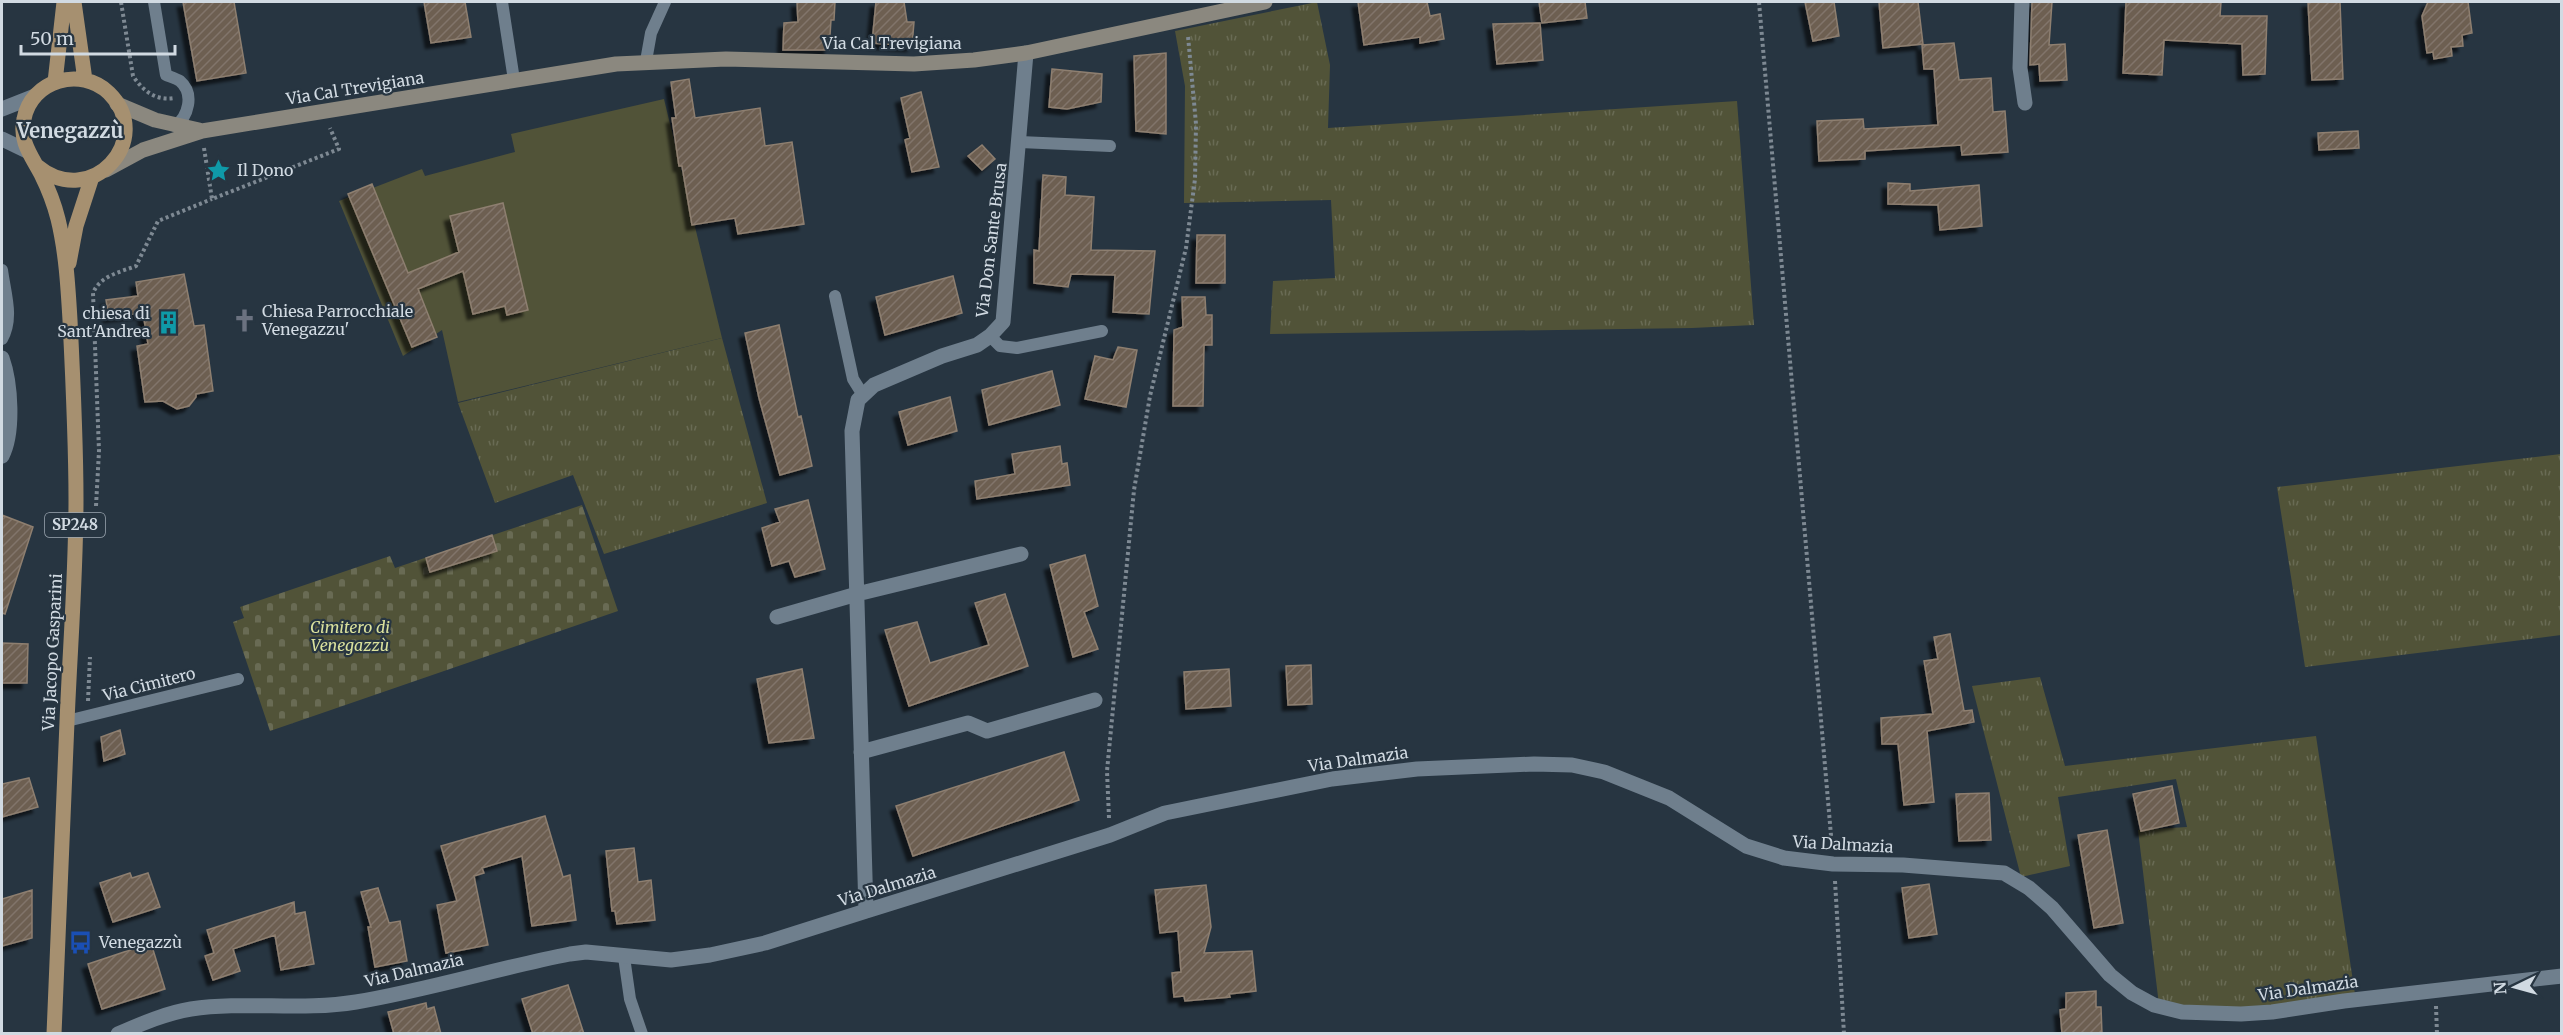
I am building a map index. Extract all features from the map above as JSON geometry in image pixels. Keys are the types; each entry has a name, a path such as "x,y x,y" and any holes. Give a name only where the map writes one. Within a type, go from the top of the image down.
{"main road":[{"path":"55,82 64,2"},
{"path":"74,2 85,80"},
{"path":"35,96 55,82 65,79 85,80 109,93 117,104"},
{"name":"Via Jacopo Gasparini","path":"35,96 24,118 22,134 27,151 37,166 59,221 67,272 76,442 76,502 54,1034"},
{"name":"Via Jacopo Gasparini","path":"67,272 76,225 99,174 116,158 124,135 123,116 117,104"},
{"name":"Via Jacopo Gasparini","path":"37,166 53,177 63,180 72,181 99,174"}],"street":[{"name":"Via Cal Trevigiana","path":"99,174 143,150 514,80 616,64 726,58 914,64 954,62 1026,53 1185,17 1265,2"},
{"path":"2022,2 2020,68 2025,104"},
{"name":"Via Don Sante Brusa","path":"863,395 874,385 942,356 977,345 990,336 1003,322 1026,53"},
{"path":"2,109 35,96"},
{"name":"Via Cal Trevigiana","path":"117,104 137,114 203,138"},
{"path":"2,139 27,151"},
{"path":"2,358 6,377 10,428 2,456"},
{"path":"863,395 858,400 852,431 866,911"},
{"path":"777,617 857,594 1021,554"},
{"path":"861,752 968,723 987,732 1095,700"},
{"name":"Via Dalmazia","path":"118,1034 161,1017 191,1009 311,1006 357,1002 570,954 586,952 671,960 710,956 765,943 1110,834 1165,813 1332,779 1417,769 1534,764 1572,765 1604,772 1669,798 1746,846 1784,858 1833,864 1903,865 2004,873 2030,888 2052,908 2110,975 2132,993 2154,1005 2182,1012 2241,1014 2562,976"}],"lane":[{"path":"154,2 166,75 180,81 185,87 189,100 186,113 175,126"},
{"path":"502,2 514,80"},
{"path":"646,61 651,33 665,2"},
{"path":"1020,141 1110,146"},
{"path":"2,270 3,294 9,319 2,339"},
{"path":"835,296 853,379 863,395"},
{"path":"990,336 1000,346 1017,348 1102,331"},
{"name":"Via Cimitero","path":"67,721 238,679"},
{"path":"624,957 630,999 642,1034"}],"path":[{"path":"120,2 133,76 153,96 162,99 181,97"},
{"path":"1759,2 1833,864 1844,1034"},
{"path":"1110,834 1107,771 1134,490 1150,396 1186,248 1195,179 1196,124 1185,17"},
{"path":"95,514 99,451 93,293 100,282 106,278 136,266 158,221 339,149 329,124"},
{"path":"203,138 212,199"},
{"path":"88,716 90,656"},
{"path":"2436,991 2437,1034"}],"green space":[{"path":"1317,2 1330,65 1328,128 1737,101 1754,325 1692,328 1270,334 1273,281 1335,278 1331,200 1184,203 1185,86 1175,31"},
{"path":"664,99 722,338 458,402 442,330 403,356 339,201 422,169 425,176 515,152 511,134"},
{"path":"722,338 767,503 604,554 573,475 495,503 458,403"},
{"path":"2561,454 2561,635 2305,667 2277,487"},
{"name":"Cimitero di Venegazzù","path":"582,505 618,611 270,731 233,622 244,618 240,607 390,556 395,568"},
{"path":"2040,677 2065,766 2316,736 2356,1001 2246,1016 2159,1005 2138,830 2187,827 2176,779 2058,797 2070,866 2021,877 1972,686"}],"building":[{"path":"183,2 234,2 246,73 197,81"},
{"path":"424,2 465,2 471,37 431,43"},
{"path":"797,2 835,2 829,50 783,50 784,23 798,22"},
{"path":"876,2 904,2 907,22 914,22 912,46 872,43"},
{"path":"1358,2 1427,2 1430,16 1440,14 1444,39 1420,43 1420,37 1364,45"},
{"path":"1539,2 1585,2 1587,18 1542,23"},
{"path":"1805,2 1834,2 1839,36 1813,41"},
{"path":"1879,2 1918,2 1923,44 1883,48"},
{"path":"2032,2 2052,2 2049,45 2065,44 2067,80 2040,81 2039,64 2030,65"},
{"path":"2126,2 2221,2 2220,16 2267,16 2265,74 2243,75 2242,44 2164,40 2162,75 2123,73"},
{"path":"2308,2 2340,2 2343,79 2312,80"},
{"path":"2428,2 2468,2 2472,33 2462,35 2463,46 2451,47 2452,56 2434,59 2433,52 2427,53 2422,16"},
{"path":"1540,23 1543,60 1497,64 1493,24"},
{"path":"1954,43 1959,80 1991,78 1993,112 2005,111 2008,152 1962,155 1961,145 1865,151 1865,159 1819,161 1817,121 1863,119 1864,129 1938,125 1934,69 1924,69 1922,45"},
{"path":"1166,53 1166,134 1136,131 1134,56"},
{"path":"1052,69 1102,74 1101,102 1067,109 1049,107"},
{"path":"689,79 695,118 760,108 765,146 792,142 804,224 738,234 735,218 692,225 682,166 679,166 672,118 676,118 671,82"},
{"path":"921,92 939,167 912,172 905,140 910,138 901,98"},
{"path":"2358,131 2359,148 2319,150 2318,133"},
{"path":"982,145 995,159 982,170 968,156"},
{"path":"1043,175 1066,177 1065,195 1094,197 1091,250 1155,251 1149,314 1113,312 1115,275 1071,274 1068,287 1034,283 1034,250 1039,251"},
{"path":"1888,183 1910,184 1910,191 1979,185 1982,226 1940,230 1938,205 1888,204"},
{"path":"372,184 408,273 459,252 450,216 503,203 528,310 507,315 505,306 473,314 463,271 418,289 437,337 412,347 348,194"},
{"path":"1197,235 1225,235 1225,283 1196,283"},
{"path":"184,274 194,326 204,325 213,391 196,394 189,406 177,409 163,401 145,402 137,346 148,344 143,313 109,317 106,300 138,296 136,282"},
{"path":"953,276 962,313 885,335 876,297"},
{"path":"1182,297 1205,297 1206,315 1212,315 1212,345 1204,345 1203,406 1173,406 1174,330 1183,327"},
{"path":"779,325 798,417 801,416 812,466 780,475 759,398 745,333"},
{"path":"1118,347 1137,350 1126,407 1085,399 1095,356 1113,360"},
{"path":"1052,371 1060,405 989,425 982,390"},
{"path":"950,397 957,431 908,445 899,412"},
{"path":"1060,446 1062,464 1067,463 1070,485 977,499 975,481 1015,474 1012,454"},
{"path":"808,500 825,569 795,577 789,561 772,566 762,528 780,522 775,509"},
{"path":"2,515 33,527 5,614 2,613"},
{"path":"492,535 497,551 430,572 426,558"},
{"path":"1085,555 1098,606 1084,612 1098,649 1073,657 1050,565"},
{"path":"1005,594 1028,666 909,706 885,630 917,622 930,663 989,645 975,603"},
{"path":"1950,634 1964,711 1972,710 1974,722 1927,731 1934,802 1904,805 1898,744 1882,744 1881,718 1933,714 1924,661 1938,659 1934,637"},
{"path":"2,643 28,644 27,683 2,683"},
{"path":"1311,665 1312,704 1288,705 1286,666"},
{"path":"802,669 814,738 769,743 757,679"},
{"path":"1229,669 1231,706 1186,709 1184,672"},
{"path":"120,730 125,754 104,761 101,737"},
{"path":"1064,752 1079,800 913,856 896,806"},
{"path":"29,778 38,807 2,817 2,784"},
{"path":"2172,786 2179,823 2141,831 2133,794"},
{"path":"1989,793 1991,840 1959,841 1956,794"},
{"path":"545,816 563,877 570,875 576,920 532,926 522,856 482,868 484,873 474,876 488,945 446,953 437,905 457,901 441,846"},
{"path":"2107,830 2123,923 2094,928 2078,835"},
{"path":"634,848 638,882 651,880 655,920 617,924 615,911 612,911 606,851"},
{"path":"130,873 132,878 148,873 160,907 113,922 100,883"},
{"path":"1929,884 1937,934 1909,938 1902,888"},
{"path":"1206,885 1211,927 1204,953 1252,951 1256,991 1229,994 1230,997 1185,1001 1184,996 1174,997 1172,973 1181,972 1178,931 1160,933 1155,890"},
{"path":"378,888 389,923 400,921 407,961 375,967 368,927 371,927 361,892"},
{"path":"32,890 32,938 2,946 2,899"},
{"path":"294,902 295,914 305,912 314,964 281,970 275,935 233,949 240,971 213,980 205,956 214,953 207,930"},
{"path":"151,943 165,989 102,1009 88,964"},
{"path":"568,985 584,1034 533,1034 522,999"},
{"path":"2096,991 2096,1007 2101,1007 2102,1034 2062,1033 2060,1010 2066,1009 2066,993"},
{"path":"426,1003 427,1009 434,1007 441,1034 394,1034 388,1012"}],"place":[{"name":"Il Dono","path":"219,170"},
{"name":"Chiesa Parrocchiale Venegazzu'","path":"244,320"},
{"name":"chiesa di Sant'Andrea","path":"168,322"},
{"name":"Venegazzù","path":"81,942"}],"district":[{"name":"Venegazzù","path":"70,131"}]}
